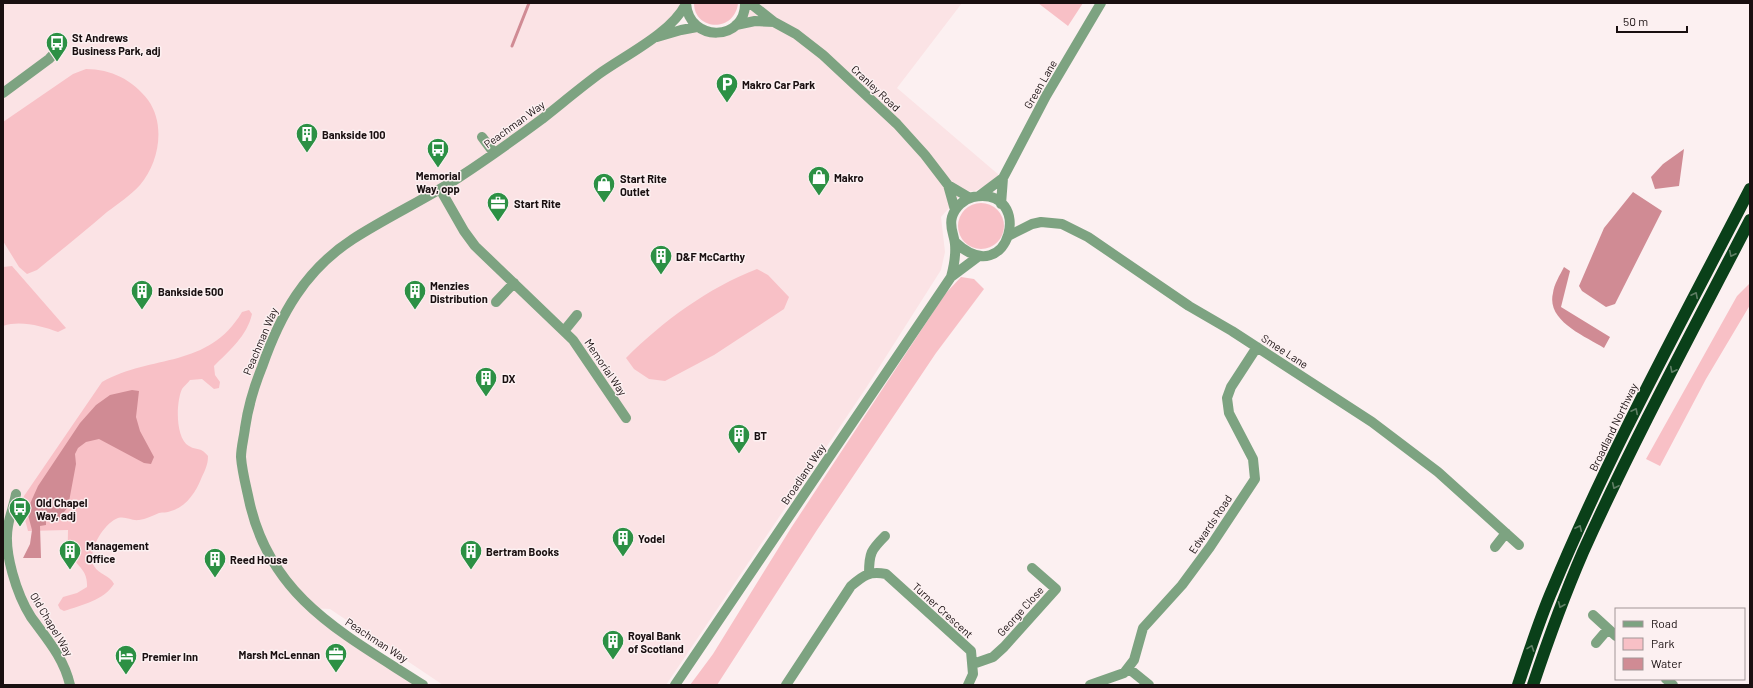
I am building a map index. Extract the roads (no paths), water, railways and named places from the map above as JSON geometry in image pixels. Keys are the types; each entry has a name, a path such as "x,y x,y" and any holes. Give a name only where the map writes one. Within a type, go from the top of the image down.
{"highway":[{"name":"Broadland Northway","path":"1518,685 1552,590 1573,541 1629,423 1750,189"},
{"path":"1533,685 1557,615 1586,545 1637,440 1750,220"}],"street":[{"path":"736,25 741,18 745,3"},
{"name":"Cranley Road","path":"750,3 774,22 796,34 813,47 898,124 925,154 948,185 955,210"},
{"name":"Green Lane","path":"1001,204 1003,178 1046,96 1101,3"},
{"name":"Peachman Way","path":"686,4 689,17 697,27 708,32 718,33 727,31 736,25"},
{"name":"Peachman Way","path":"423,685 326,621 310,608 285,581 265,550 253,520 241,456 246,418 256,383 280,321 298,292 333,254 352,240 440,189 494,154 599,74 650,40 677,18 686,4"},
{"name":"Cranley Road","path":"736,25 756,21 774,22"},
{"name":"Peachman Way","path":"650,40 668,33 697,27"},
{"path":"3,93 49,58 62,45"},
{"path":"482,137 494,154"},
{"name":"Green Lane","path":"975,197 1003,178"},
{"name":"Cranley Road","path":"948,185 975,197"},
{"name":"Memorial Way","path":"440,189 464,231 475,246 564,331 583,352 626,418"},
{"path":"955,210 963,202 975,197 989,197 1001,204 1008,213 1010,219 1010,235"},
{"name":"Broadland Way","path":"951,277 955,260 955,242 951,229 952,217 955,210"},
{"name":"Smee Lane","path":"1010,219 1032,224"},
{"name":"Smee Lane","path":"1010,235 1032,224 1041,222 1062,224 1088,237 1189,306 1257,347 1372,422 1431,466 1520,545"},
{"name":"Broadland Way","path":"675,685 951,277 980,256 990,255 999,250 1010,235"},
{"path":"955,242 966,252 980,256"},
{"path":"496,302 514,284"},
{"path":"564,331 577,315"},
{"name":"Edwards Road","path":"1128,668 1134,660 1144,628 1182,585 1210,547 1256,478 1253,459 1229,413 1227,398 1231,387 1257,347"},
{"name":"Old Chapel Way","path":"16,494 5,527 9,558 19,591 30,615 61,659 70,685"},
{"path":"1494,547 1506,533"},
{"path":"786,685 851,586 863,576 869,574 869,556 874,547 885,536"},
{"name":"George Close","path":"973,664 993,657 1004,647 1056,589 1032,568"},
{"name":"Turner Crescent","path":"869,574 874,572 886,574 971,651 973,664"},
{"path":"1594,616 1615,635"},
{"path":"1596,643 1608,628"},
{"path":"968,685 973,674 973,664"},
{"path":"1090,685 1124,673 1128,668 1149,685"}],"water":[{"path":"1684,149 1679,186 1655,189 1651,177 1663,164"},
{"path":"1633,192 1662,211 1615,304 1606,307 1582,291 1579,286 1604,228"},
{"path":"1564,267 1570,271 1561,307 1610,337 1604,348 1578,333 1561,320 1555,312 1552,303 1554,290 1557,280"},
{"path":"132,390 139,391 136,417 140,431 154,457 151,464 144,463 99,439 86,442 78,448 75,454 76,464 68,507 57,521 46,521 46,525 40,526 41,558 23,558 30,544 32,530 28,515 29,506 38,486 80,423 96,405 110,395"}],"waterway":[{"path":"512,46 529,3"}],"place":[{"name":"St Andrews Business Park, adj","path":"57,62"},
{"name":"Makro Car Park","path":"727,104"},
{"name":"Bankside 100","path":"307,154"},
{"name":"Memorial Way, opp","path":"438,168"},
{"name":"Makro","path":"819,196"},
{"name":"Start Rite Outlet","path":"604,204"},
{"name":"Start Rite","path":"498,222"},
{"name":"D&F McCarthy","path":"661,276"},
{"name":"Bankside 500","path":"142,310"},
{"name":"Menzies Distribution","path":"415,310"},
{"name":"DX","path":"486,398"},
{"name":"BT","path":"739,454"},
{"name":"Old Chapel Way, adj","path":"20,528"},
{"name":"Yodel","path":"623,558"},
{"name":"Management Office","path":"70,570"},
{"name":"Bertram Books","path":"471,570"},
{"name":"Reed House","path":"215,578"},
{"name":"Royal Bank of Scotland","path":"613,660"},
{"name":"Marsh McLennan","path":"336,674"},
{"name":"Premier Inn","path":"126,676"}]}
